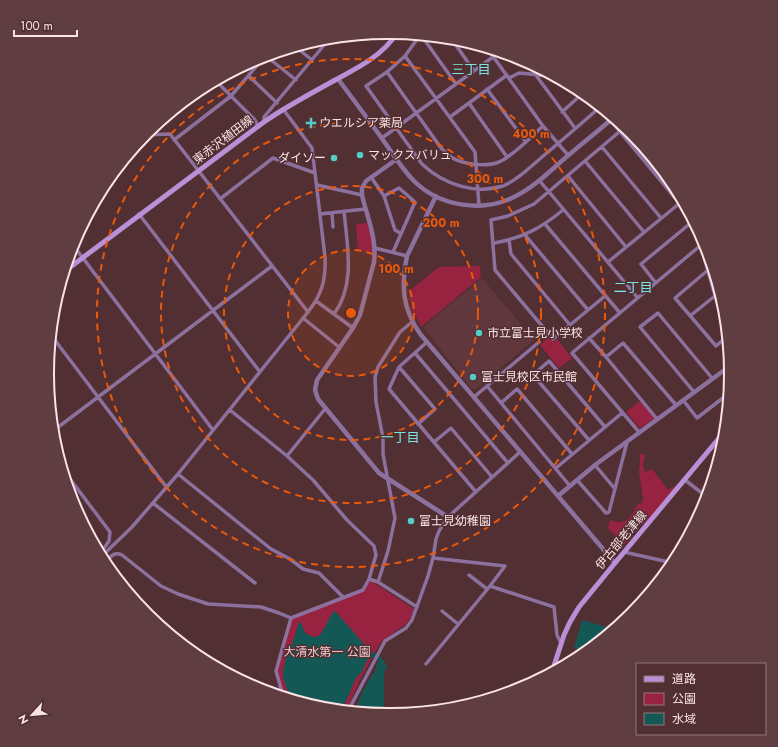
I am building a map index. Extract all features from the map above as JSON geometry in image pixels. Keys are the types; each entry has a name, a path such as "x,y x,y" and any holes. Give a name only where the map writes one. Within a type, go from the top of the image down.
{"main road":[{"name":"東赤沢植田線","path":"72,266 258,126 283,109 368,61 383,50 392,39"},
{"name":"伊古部老津線","path":"555,664 561,643 574,614 615,562 716,443"}],"street":[{"path":"416,40 405,56 387,72 366,86 422,164 429,171 445,181 464,187 477,188 504,185 514,180 596,110"},
{"path":"425,41 456,84"},
{"path":"264,122 264,117 324,45"},
{"path":"456,46 474,71"},
{"path":"301,50 312,60"},
{"path":"405,56 475,152 479,206"},
{"path":"382,138 493,57 543,126 568,156"},
{"path":"271,61 296,80"},
{"path":"174,140 231,96 257,66"},
{"path":"387,72 441,148 451,157 460,161 476,164 495,162 508,157 543,126"},
{"path":"450,117 487,89 508,76 519,73 540,75"},
{"path":"534,74 575,128"},
{"path":"249,76 277,103"},
{"path":"338,79 414,181 422,188 436,196 457,203 479,206 504,201 515,196 539,180 609,121"},
{"path":"220,85 255,120 258,126"},
{"path":"487,89 526,142"},
{"path":"562,112 578,97"},
{"path":"469,103 508,157"},
{"path":"106,551 132,527 167,488 308,312 322,289 325,273 325,257 312,148 283,109"},
{"path":"605,296 553,339 496,270 492,220 508,216 534,204 620,131"},
{"path":"622,133 647,162"},
{"path":"155,135 170,134 308,312"},
{"path":"602,147 661,218"},
{"path":"220,199 273,158 315,173"},
{"path":"397,159 371,177 364,184 362,195 374,236 374,262 362,308 353,328 316,380 316,395 372,465 387,478 448,517"},
{"path":"585,161 644,232"},
{"path":"568,176 626,247"},
{"path":"371,177 384,196 395,230 400,233"},
{"path":"539,180 637,297"},
{"path":"317,185 362,195"},
{"path":"384,196 399,188 415,202 400,233 393,252"},
{"path":"436,196 407,256 403,278 407,307 412,322 520,452 615,562"},
{"path":"608,262 678,205"},
{"path":"320,214 365,209"},
{"path":"494,242 509,240 525,235 545,224 563,210"},
{"path":"334,314 341,304 349,274 344,211"},
{"path":"332,213 333,227"},
{"path":"140,214 260,372"},
{"path":"545,224 620,313"},
{"path":"656,282 641,264 688,225"},
{"path":"525,235 588,310"},
{"path":"509,240 511,254 570,325"},
{"path":"639,432 572,353 699,247"},
{"path":"375,248 407,256"},
{"path":"78,252 213,430"},
{"path":"59,427 272,266"},
{"path":"708,272 675,298 716,346 722,341"},
{"path":"690,316 714,296"},
{"path":"316,301 353,328"},
{"path":"694,392 640,327 658,312 712,378"},
{"path":"303,318 339,347"},
{"path":"378,582 388,551 395,518 383,454 383,438 376,402 375,376 378,367 400,332 412,322"},
{"path":"589,338 657,419"},
{"path":"56,342 167,488"},
{"path":"428,342 399,367 389,388 476,492"},
{"path":"474,397 539,342"},
{"path":"606,357 623,342 676,405"},
{"path":"415,353 508,463"},
{"path":"589,440 533,375 550,361 605,427"},
{"path":"399,367 435,409 418,424"},
{"path":"558,496 595,465 724,370"},
{"path":"487,386 570,486"},
{"path":"501,403 517,389 572,454"},
{"path":"683,400 697,418 723,398"},
{"path":"287,456 325,408"},
{"path":"110,558 117,553 122,555 161,586 178,594 208,604 261,607 279,612 291,618 363,590 369,579 376,555 374,546 347,520 313,480 287,456 230,410"},
{"path":"556,468 622,413"},
{"path":"434,442 451,428 492,477"},
{"path":"577,480 606,513 609,512 627,442"},
{"path":"351,706 385,641 406,628 412,620 433,558 436,538 448,517 520,452"},
{"path":"595,465 615,489"},
{"path":"178,474 271,549 290,559 303,569 319,573 343,597"},
{"path":"685,480 702,493"},
{"path":"72,482 110,532 109,541 104,549"},
{"path":"153,503 255,583"},
{"path":"624,552 665,561"},
{"path":"426,664 505,566 433,558"},
{"path":"469,574 487,589"},
{"path":"369,579 378,582 417,607"},
{"path":"490,586 554,607 557,636 561,643"},
{"path":"442,611 458,624"},
{"path":"281,690 276,671 291,618"}],"shaded area":[{"name":"市立富士見小学校","path":"482,278 534,340 475,390 472,389 423,327"}],"green space":[{"path":"367,223 372,239 372,252 358,251 356,224"},
{"path":"480,266 481,277 421,327 412,309 409,290 439,267"},
{"path":"549,337 553,342 557,339 572,358 559,368 540,345"},
{"path":"640,401 654,417 654,419 640,428 626,412"},
{"path":"639,455 645,455 643,466 645,472 652,469 668,490 675,486 676,487 643,525 636,520 629,529 628,535 625,538 626,542 623,545 608,528 610,520 616,522 625,521 630,517 638,503 641,504 643,499 639,471"},
{"name":"大清水第一 公園","path":"371,581 414,609 406,624 381,642 361,678 349,705 324,702 283,691 277,671 292,619 296,616 364,591"}],"water":[{"path":"335,611 371,652 379,655 386,664 387,667 384,672 385,708 357,706 362,692 376,669 376,665 379,661 375,657 370,658 367,661 363,670 355,680 343,705 324,702 288,692 283,677 283,671 288,650 292,644 299,623 301,622 306,633 310,636 317,637 323,631"},
{"path":"582,620 607,627 578,649 574,648"}],"place":[{"name":"ウエルシア薬局","path":"311,123"},
{"name":"マックスバリュ","path":"360,155"},
{"name":"ダイソー","path":"334,158"},
{"name":"市立富士見小学校","path":"479,333"},
{"name":"富士見校区市民館","path":"473,377"},
{"name":"富士見幼稚園","path":"411,521"}],"district":[{"name":"三丁目","path":"471,69"},
{"name":"二丁目","path":"633,287"},
{"name":"一丁目","path":"400,437"}]}
